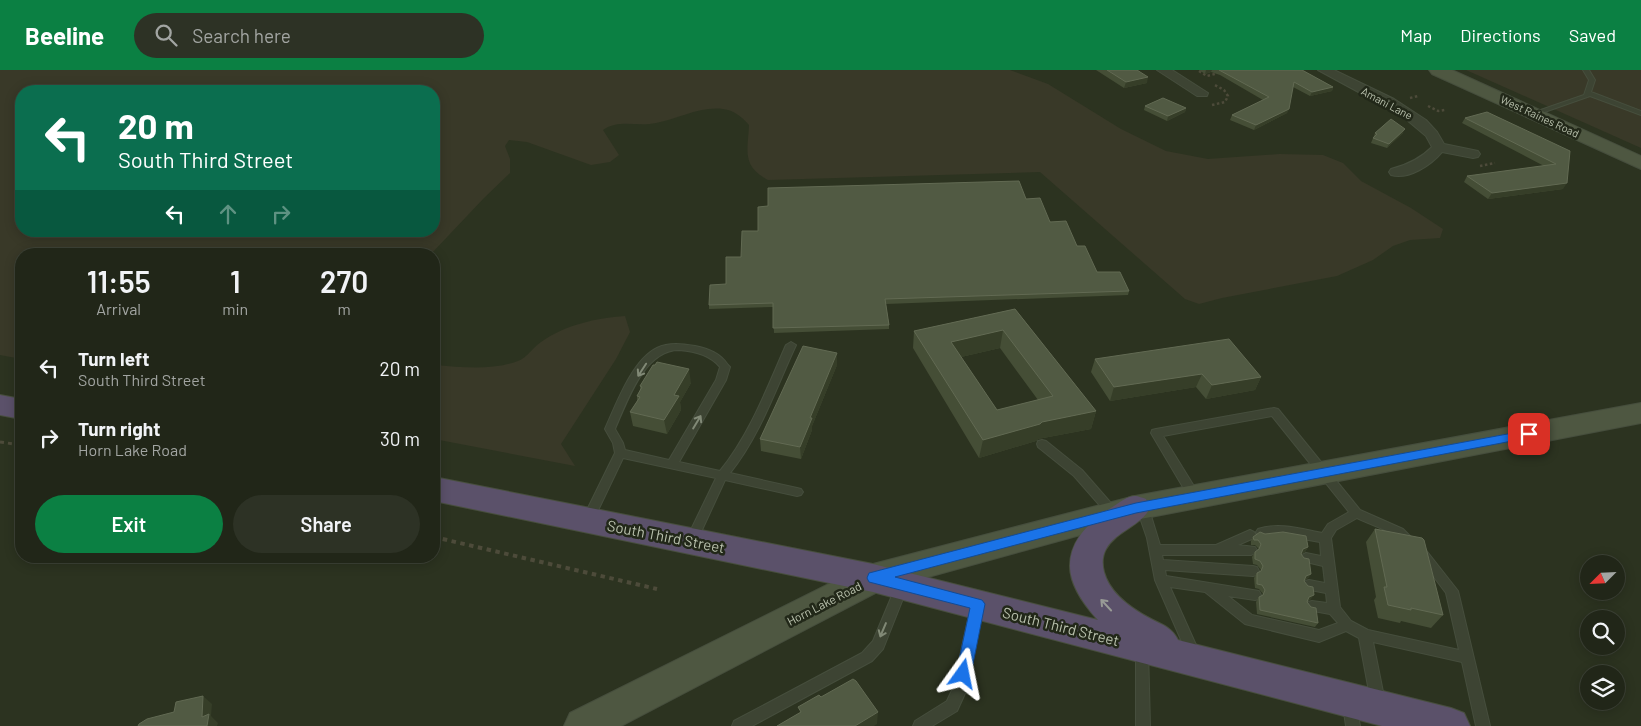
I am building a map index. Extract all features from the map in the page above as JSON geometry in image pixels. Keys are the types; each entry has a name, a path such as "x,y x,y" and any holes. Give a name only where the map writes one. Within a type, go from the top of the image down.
{"highway":[{"path":"0,405 15,408"},
{"name":"South Third Street","path":"440,490 888,581 1194,660 1360,711 1450,726"},
{"path":"1130,509 1109,524 1096,537 1089,548 1086,570 1094,589 1118,618 1194,660"}],"main road":[{"name":"West Raines Road","path":"1438,70 1641,163"},
{"name":"Horn Lake Road","path":"583,726 619,714 888,581 1130,509 1641,413"}],"street":[{"path":"1163,70 1202,93"},
{"name":"Amani Lane","path":"1324,70 1416,118 1429,130 1439,147"},
{"path":"1396,172 1421,164 1431,157 1439,147 1473,154"}],"lane":[{"path":"1534,114 1587,96 1592,80 1586,70"},
{"path":"1588,93 1641,113"},
{"path":"691,541 722,476 735,460 754,426 791,345"},
{"path":"588,520 620,453 618,443 610,429 628,391 648,360 657,352 668,347 683,347 718,357 725,367 721,380 672,464"},
{"path":"1194,496 1156,434 1274,412 1356,514 1399,532 1417,547 1452,591 1483,726"},
{"path":"1042,444 1078,473 1130,509 1155,550 1160,580 1194,660"},
{"path":"620,453 798,492"},
{"path":"1356,514 1332,527 1325,538 1334,609 1346,625 1365,635 1468,658"},
{"path":"1216,550 1256,533 1280,530 1325,538"},
{"path":"1155,550 1252,550"},
{"path":"1306,558 1328,562"},
{"path":"1157,564 1254,571"},
{"path":"1160,580 1255,595"},
{"path":"739,726 867,657 878,645 888,581"},
{"path":"1309,585 1332,589"},
{"path":"1210,588 1249,620 1319,636 1346,625"},
{"path":"920,726 952,706 960,688 978,604"},
{"path":"1312,606 1334,609"},
{"path":"1360,711 1365,635"},
{"path":"1142,647 1142,726"}],"path":[{"path":"1199,72 1207,76 1214,74"},
{"path":"1428,106 1438,111 1445,110"},
{"path":"0,442 15,444"},
{"path":"440,538 657,590"}],"green space":[{"path":"0,70 1010,70 1048,84 1121,129 1166,151 1208,159 1279,154 1323,155 1343,163 1361,181 1411,208 1443,229 1440,238 1410,240 1393,246 1373,260 1337,276 1199,304 1185,299 1040,172 768,180 759,175 750,163 747,150 749,125 734,112 706,109 656,123 622,124 609,127 603,130 619,155 610,162 591,165 527,142 509,140 505,146 510,159 510,173 437,248 15,248 15,358 0,355"},
{"path":"1466,70 1641,70 1641,148"},
{"path":"625,316 630,332 616,359 561,444 575,466 440,440 440,366 476,368 508,364 521,360 538,344 560,331 603,319"}],"building":[{"path":"1107,70 1137,70 1148,77 1126,82"},
{"path":"1219,70 1302,70 1333,87 1312,92 1294,82 1289,109 1256,125 1232,115 1269,97"},
{"path":"1163,98 1186,108 1168,116 1145,106"},
{"path":"1487,112 1570,151 1567,183 1492,193 1467,176 1556,164 1465,118"},
{"path":"1391,119 1405,129 1389,144 1373,138 1377,134 1375,133"},
{"path":"1019,181 1026,199 1040,198 1050,222 1066,221 1077,246 1085,246 1097,272 1120,272 1129,291 885,299 889,325 773,328 773,303 709,305 710,285 726,284 726,257 741,257 742,231 758,231 758,207 768,206 768,188"},
{"path":"1015,309 1096,411 1042,422 983,440 914,331","holes":["1003,330 1053,396 997,410 951,342"]},
{"path":"1229,339 1261,377 1212,385 1202,374 1114,387 1095,359"},
{"path":"803,346 837,353 800,447 760,439"},
{"path":"657,362 689,369 674,395 679,396 664,420 630,412 640,397 637,396 642,387 640,386 653,365"},
{"path":"1375,529 1422,538 1424,540 1443,615 1388,605 1384,587 1387,587"},
{"path":"1260,532 1265,534 1283,532 1306,536 1308,547 1303,549 1301,554 1304,558 1309,559 1311,574 1306,576 1304,581 1308,586 1313,587 1314,595 1309,597 1307,602 1311,607 1316,608 1318,623 1260,610 1259,597 1263,595 1265,590 1262,585 1257,584 1257,573 1261,571 1263,566 1260,561 1255,559 1255,552 1261,544 1258,540 1254,540 1253,537"},
{"path":"853,679 878,712 855,726 777,726 801,712 798,707 819,695 821,697"},
{"path":"203,696 202,717 209,714 207,726 138,726 147,719 174,712 176,702"}],"route":[{"path":"963,674 978,604 873,578 1136,508 1529,434"}]}
